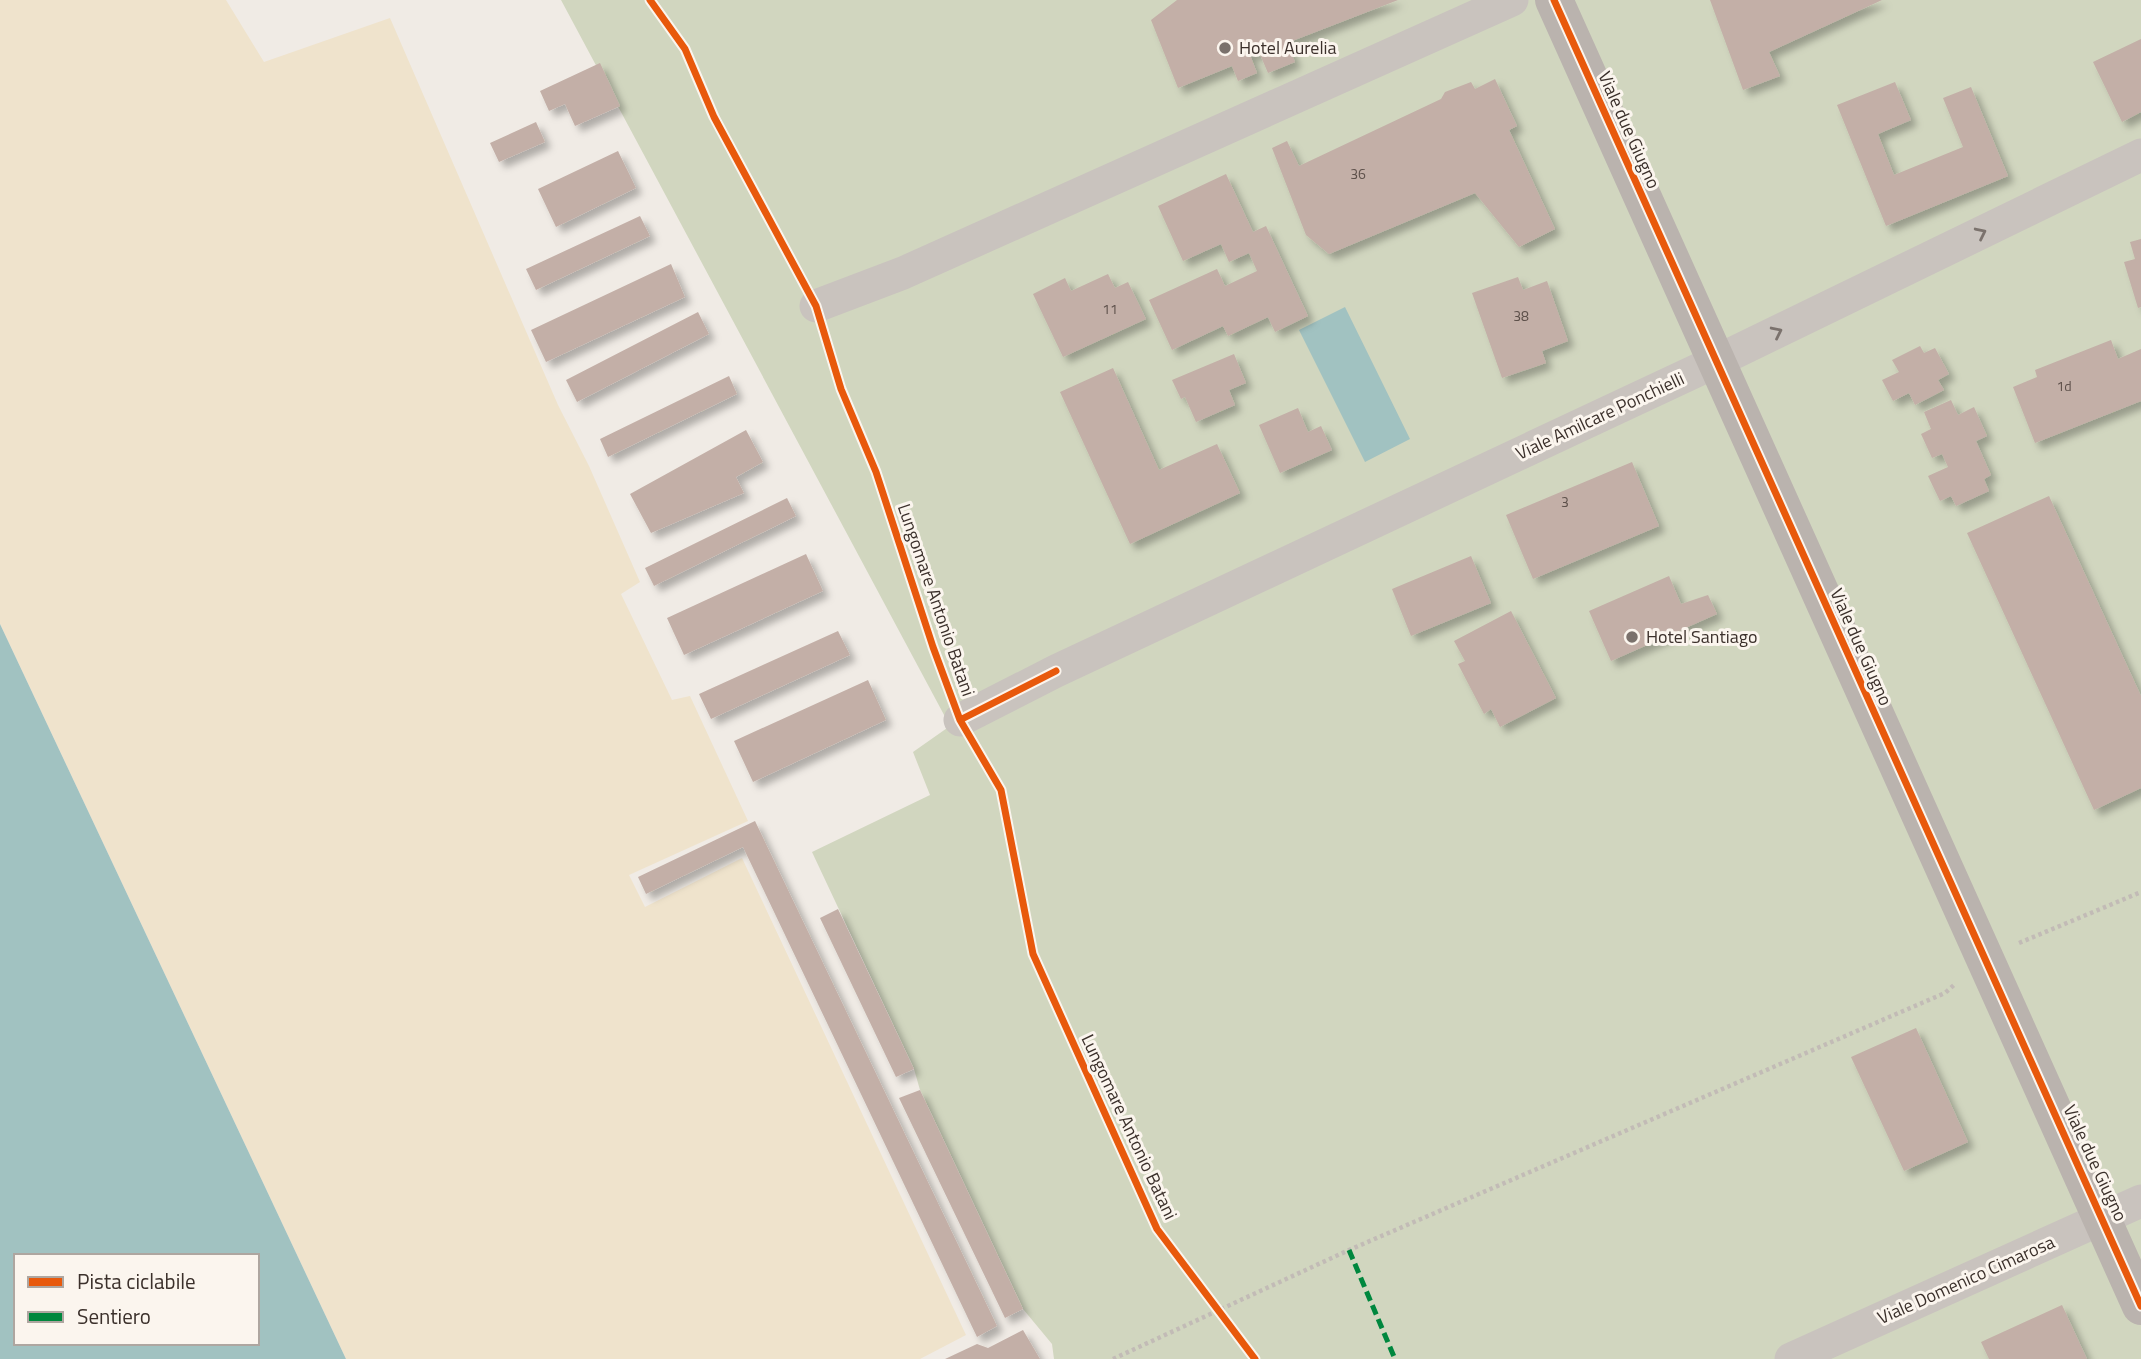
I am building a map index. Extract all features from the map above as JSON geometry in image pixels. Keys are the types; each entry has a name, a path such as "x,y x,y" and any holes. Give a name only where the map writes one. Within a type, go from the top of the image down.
{"street":[{"path":"816,306 903,273 1512,0"},
{"name":"Viale due Giugno","path":"1554,0 2141,1306"},
{"name":"Viale Amilcare Ponchielli","path":"960,720 1056,671 1715,362 2141,155"},
{"name":"Viale Domenico Cimarosa","path":"1791,1359 2141,1201"}],"path":[{"path":"1113,1359 1349,1250 1945,993 1983,958 2141,892"}],"green space":[{"path":"561,0 2141,0 2141,1359 1054,1359 1052,1344 1023,1309 812,852 930,795 913,752 950,726"}],"sand":[{"path":"0,0 226,0 264,62 390,18 558,405 589,466 640,582 621,594 672,700 690,696 748,821 629,875 645,907 742,858 966,1335 920,1359 346,1359 0,624"}],"water":[{"path":"1345,307 1410,439 1365,462 1299,330"},
{"path":"0,624 346,1359 0,1359"}],"building":[{"name":"Hotel Aurelia","path":"1177,0 1398,0 1287,43 1295,62 1268,73 1259,52 1250,55 1257,73 1238,81 1232,66 1178,88 1151,20"},
{"path":"1710,0 1882,0 1769,52 1780,76 1743,90"},
{"path":"2141,39 2141,112 2122,122 2093,62"},
{"path":"600,63 620,106 575,126 565,104 549,111 540,91"},
{"path":"1495,79 1517,126 1509,130 1555,229 1519,247 1475,193 1329,254 1306,235 1272,148 1287,141 1299,166 1441,99 1445,92 1471,82 1475,89"},
{"path":"1895,82 1911,120 1878,134 1894,175 1963,147 1943,98 1971,87 2008,176 1886,226 1837,105"},
{"path":"536,122 545,142 499,162 490,143"},
{"path":"618,151 636,188 556,227 538,189"},
{"path":"1226,174 1253,232 1266,226 1308,316 1275,332 1268,317 1228,336 1223,326 1172,350 1149,300 1217,269 1225,286 1257,271 1249,253 1229,262 1221,244 1183,261 1158,206"},
{"path":"640,216 650,236 536,290 526,269"},
{"path":"2141,239 2141,307 2138,308 2124,262 2135,259 2130,242"},
{"path":"671,264 685,297 546,362 531,330"},
{"path":"1108,274 1115,288 1128,282 1146,319 1063,357 1033,294 1065,278 1071,291"},
{"path":"1518,277 1523,290 1547,281 1568,341 1542,351 1546,363 1502,378 1472,293"},
{"path":"698,312 709,334 577,402 566,380"},
{"path":"2111,340 2118,359 2141,349 2141,401 2035,443 2013,387 2037,377 2035,370"},
{"path":"1920,346 1924,353 1935,348 1949,374 1938,380 1944,390 1915,405 1909,393 1893,401 1882,380 1899,372 1892,360"},
{"path":"1234,354 1246,383 1229,390 1235,405 1196,422 1185,397 1181,399 1172,380"},
{"path":"1113,368 1159,470 1217,444 1240,493 1130,544 1060,392"},
{"path":"729,376 737,394 608,457 600,439"},
{"path":"1951,400 1958,415 1974,407 1987,436 1976,441 1991,475 1984,479 1989,491 1956,506 1951,496 1940,501 1928,476 1948,467 1942,454 1932,458 1921,434 1931,429 1924,412"},
{"path":"1298,408 1308,432 1321,426 1332,450 1280,473 1259,425"},
{"path":"746,430 763,462 736,477 744,493 651,533 630,494"},
{"path":"1632,462 1659,526 1533,579 1506,515"},
{"path":"2049,496 2141,696 2141,788 2094,810 1967,533"},
{"path":"787,498 796,516 654,586 645,568"},
{"path":"806,554 823,591 684,655 667,618"},
{"path":"1471,556 1491,603 1411,636 1392,589"},
{"name":"Hotel Santiago","path":"1669,576 1681,604 1708,595 1717,614 1611,661 1589,611"},
{"path":"1511,611 1556,698 1500,727 1491,709 1484,714 1458,664 1465,661 1454,641"},
{"path":"838,631 850,655 711,719 699,694"},
{"path":"868,680 886,720 753,782 734,741"},
{"path":"755,821 997,1326 977,1337 743,847 646,894 638,877"},
{"path":"838,909 914,1069 896,1077 820,918"},
{"path":"1916,1028 1968,1142 1904,1171 1851,1057"},
{"path":"920,1090 1023,1309 1005,1318 899,1098"},
{"path":"2062,1305 2087,1359 1989,1359 1981,1342"},
{"path":"1023,1330 1040,1359 945,1359 977,1344 988,1348"}],"marked path":[{"path":"1349,1250 1395,1359"}],"cycle path":[{"name":"Lungomare Antonio Batani","path":"650,0 685,49 714,117 816,306 841,389 876,472 933,647 960,720 1001,790 1033,954 1157,1229 1255,1359"},
{"path":"1554,0 2141,1306"},
{"path":"960,720 1056,671"}],"place":[{"name":"Hotel Aurelia","path":"1225,48"},
{"name":"Hotel Santiago","path":"1632,637"}]}
